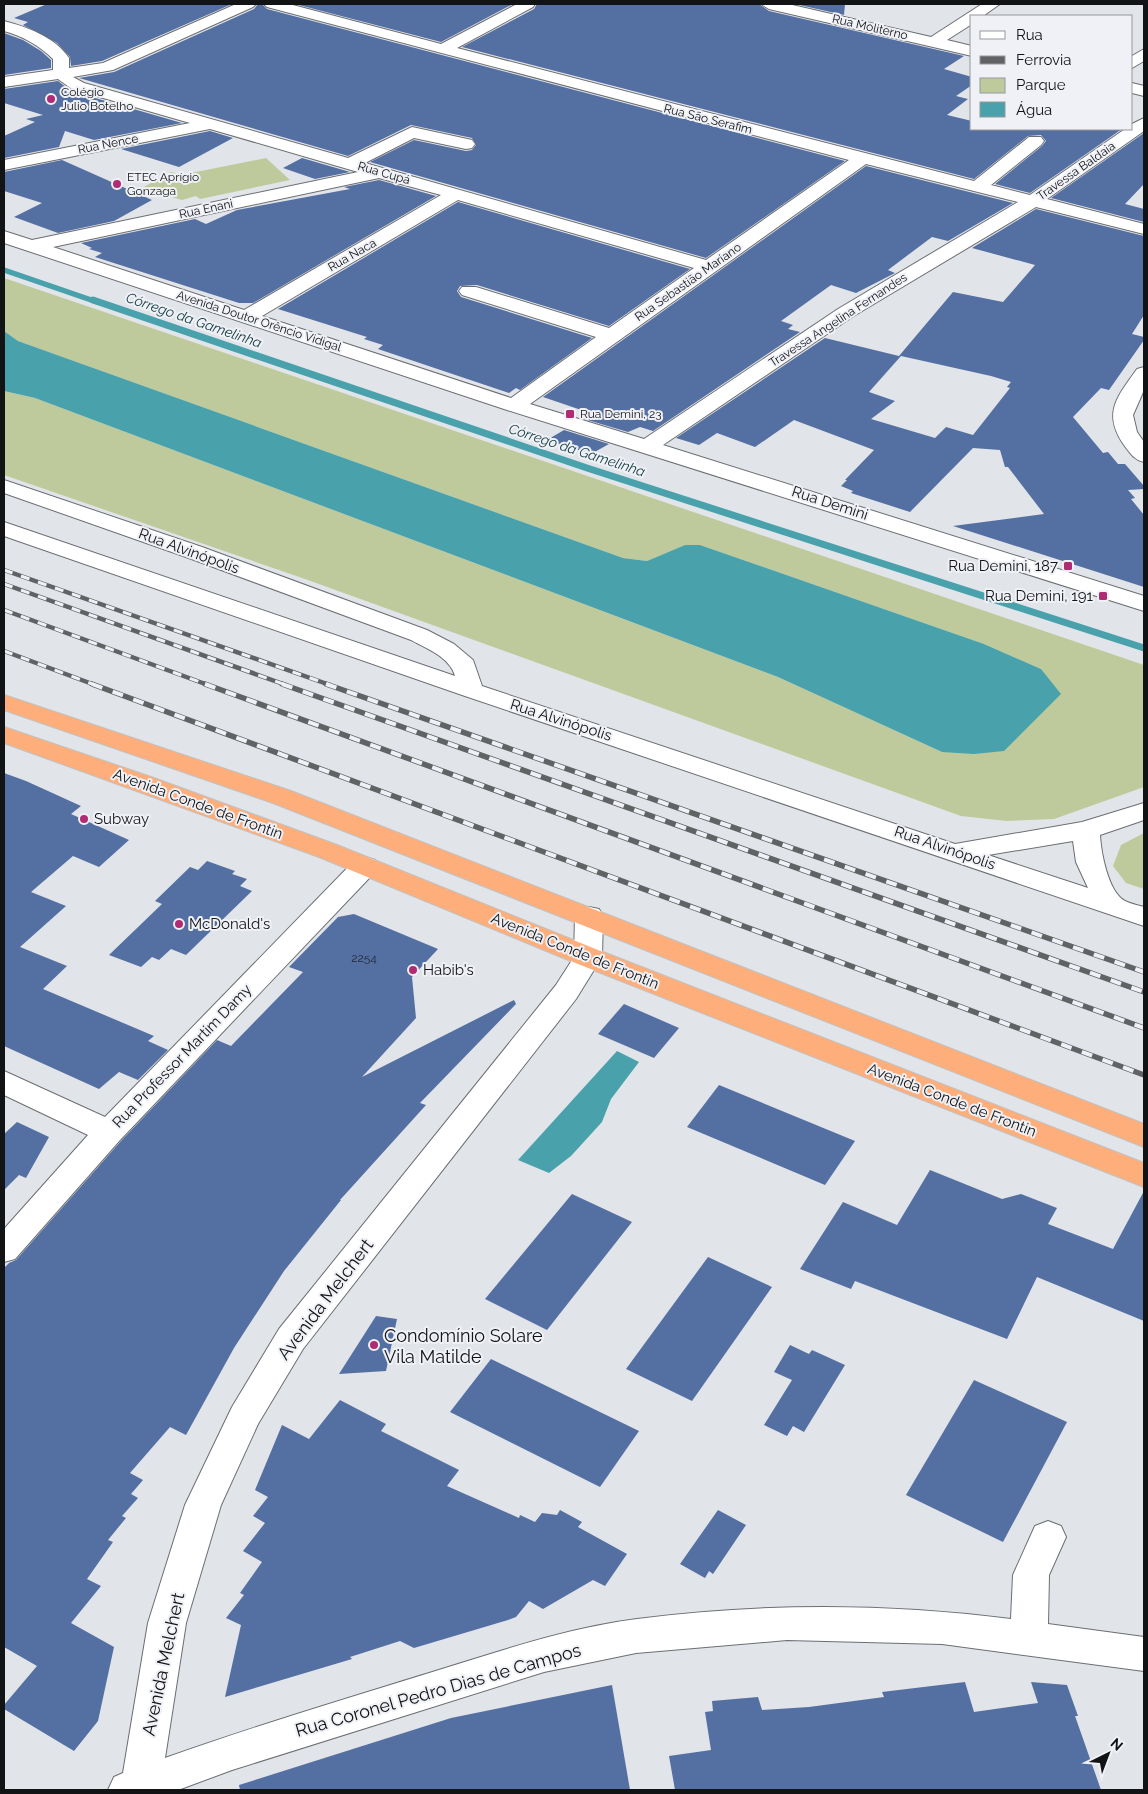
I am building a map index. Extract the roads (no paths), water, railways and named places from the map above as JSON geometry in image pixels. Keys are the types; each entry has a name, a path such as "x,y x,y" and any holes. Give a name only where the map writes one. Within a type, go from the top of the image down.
{"highway":[{"path":"4,702 282,797 589,916 1144,1136"},
{"name":"Avenida Conde de Frontin","path":"4,735 151,786 365,866 588,957 1144,1175"}],"street":[{"path":"4,82 107,67 248,4"},
{"name":"Rua São Serafim","path":"272,4 1033,202 1144,229"},
{"path":"442,49 528,4"},
{"name":"Rua Moliterno","path":"769,4 794,6 970,51"},
{"path":"976,15 992,4"},
{"path":"934,42 970,19"},
{"path":"4,26 34,36 50,46 62,58 61,74"},
{"path":"1133,62 1144,54"},
{"name":"Rua Cupá","path":"61,74 66,81 78,86 711,267"},
{"name":"Travessa Baldaia","path":"1033,202 1144,123"},
{"name":"Rua Nence","path":"4,164 212,124"},
{"path":"351,164 412,132 466,144"},
{"path":"977,187 1035,141"},
{"name":"Rua Sebastião Mariano","path":"514,406 610,335 711,267 863,158"},
{"name":"Rua Enani","path":"30,246 381,172"},
{"name":"Rua Naca","path":"248,316 456,194"},
{"name":"Travessa Angelina Fernandes","path":"648,446 845,313 1033,202"},
{"name":"Avenida Doutor Orêncio Vidigal","path":"4,237 248,316 514,406"},
{"path":"469,292 610,335"},
{"path":"1144,372 1124,409 1121,424 1126,434 1144,456"},
{"name":"Rua Demini","path":"514,406 648,446 1144,604"},
{"name":"Rua Alvinópolis","path":"4,486 194,552 419,635 445,649 464,665 471,690 956,852 1144,917"},
{"path":"4,529 471,690"},
{"path":"956,852 1086,830 1144,811"},
{"path":"1086,830 1087,857 1093,874 1113,906"},
{"name":"Rua Professor Martim Damy","path":"4,1250 110,1132 365,866"},
{"path":"588,957 589,916"},
{"name":"Avenida Melchert","path":"136,1788 167,1623 203,1505 244,1417 291,1339 566,992 588,957"},
{"path":"4,1082 110,1132"},
{"path":"1029,1638 1031,1575 1048,1537"},
{"name":"Rua Coronel Pedro Dias de Campos","path":"136,1788 232,1752 544,1655 636,1636 787,1623 942,1627 1144,1654"}],"water":[{"path":"4,331 18,341 623,558 647,561 685,545 700,545 984,644 1041,669 1061,694 1004,751 974,754 942,752 778,677 35,398 4,391"},
{"path":"617,1051 639,1062 611,1099 602,1122 571,1156 549,1173 518,1160"}],"waterway":[{"name":"Córrego da Gamelinha","path":"4,270 97,302"},
{"name":"Córrego da Gamelinha","path":"93,300 587,468 1144,648"}],"railway":[{"path":"4,570 330,685"},
{"path":"4,584 286,685"},
{"path":"4,610 208,685"},
{"path":"4,651 95,685"},
{"path":"92,684 1144,1075"},
{"path":"205,684 1144,1028"},
{"path":"282,684 1144,992"},
{"path":"326,684 1144,972"}],"place":[{"name":"Colégio Julio Botelho","path":"51,99"},
{"name":"ETEC Aprígio Gonzaga","path":"117,184"},
{"name":"Rua Demini, 23","path":"570,414"},
{"name":"Rua Demini, 187","path":"1068,566"},
{"name":"Rua Demini, 191","path":"1103,596"},
{"name":"Subway","path":"84,819"},
{"name":"McDonald's","path":"179,924"},
{"name":"Habib's","path":"413,970"},
{"name":"Condomínio Solare Vila Matilde","path":"374,1345"}]}
